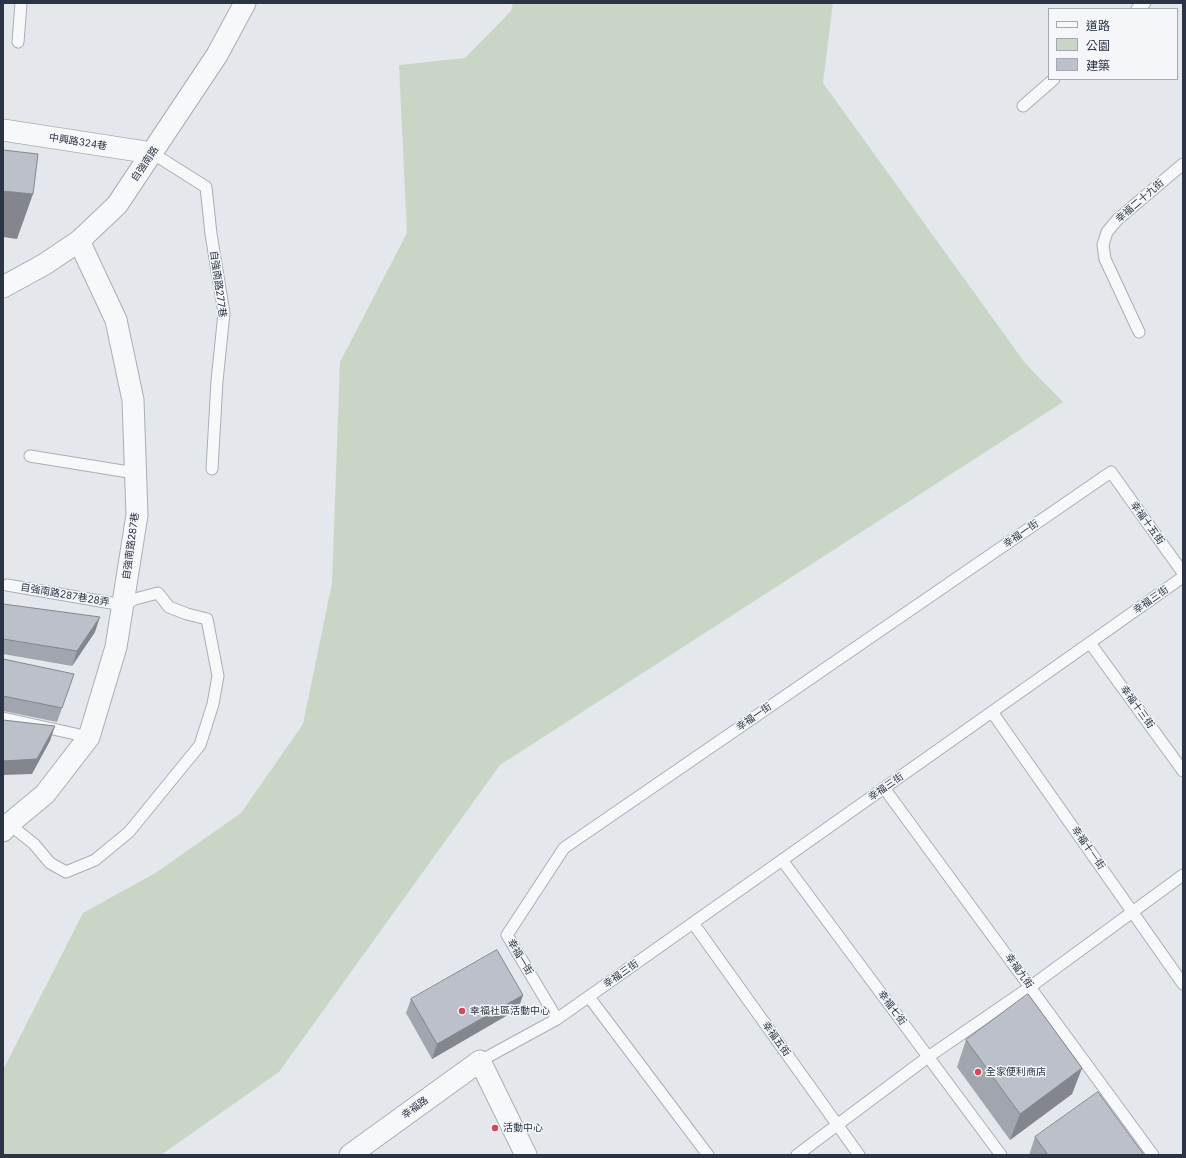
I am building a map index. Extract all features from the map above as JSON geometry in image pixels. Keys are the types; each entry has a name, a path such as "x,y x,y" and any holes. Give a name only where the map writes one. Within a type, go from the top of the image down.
{"street":[{"name":"自強南路","path":"3,287 45,264 78,241 117,205 217,55 245,3"},
{"name":"中興路324巷","path":"3,130 152,153"},
{"name":"自強南路287巷","path":"5,825 46,794 89,737 116,647 137,515 133,400 116,320 78,241"},
{"name":"幸福路","path":"350,1155 480,1061"},
{"path":"480,1061 526,1155"}],"lane":[{"path":"18,42 21,3"},
{"path":"1023,106 1053,80"},
{"name":"自強南路277巷","path":"152,153 206,187 211,234 224,313 217,381 212,469"},
{"name":"幸福二十九街","path":"1139,332 1105,259 1103,245 1107,232 1118,219 1183,164"},
{"path":"30,456 135,473"},
{"name":"幸福十五街","path":"1111,472 1183,573"},
{"name":"幸福一街","path":"557,1019 507,935 564,848 1111,472"},
{"name":"幸福三街","path":"480,1061 557,1019 589,997 1183,577"},
{"name":"自強南路287巷28弄","path":"7,585 123,605"},
{"path":"5,825 34,844 50,863 66,872 95,860 129,832 200,745 213,704 218,676 207,619 186,614 169,607 158,593 135,599 123,605"},
{"name":"幸福十三街","path":"1090,643 1183,771"},
{"name":"幸福十一街","path":"992,712 1183,984"},
{"path":"3,718 89,737"},
{"name":"幸福九街","path":"884,788 1153,1155"},
{"name":"幸福七街","path":"782,860 1001,1155"},
{"path":"797,1155 838,1126 928,1057 1030,986 1183,875"},
{"name":"幸福五街","path":"693,923 859,1155"},
{"path":"589,997 708,1155"}],"green space":[{"path":"513,3 833,3 823,83 1025,363 1063,402 500,765 279,1072 161,1155 3,1155 3,1070 83,913 157,872 241,813 303,724 332,583 340,362 407,233 399,65 465,58 511,11"}],"building":[{"path":"3,150 38,154 33,194 3,191"},
{"path":"3,604 100,617 77,651 3,639"},
{"path":"3,659 74,674 62,708 3,696"},
{"path":"3,720 55,726 37,759 3,761"},
{"name":"幸福社區活動中心","path":"497,950 523,995 437,1044 411,999"},
{"path":"1028,994 1082,1068 1020,1114 966,1040"},
{"path":"1098,1092 1144,1155 1048,1155 1035,1137"}],"place":[{"name":"幸福社區活動中心","path":"462,1011"},
{"name":"全家便利商店","path":"978,1072"},
{"name":"活動中心","path":"495,1128"}]}
